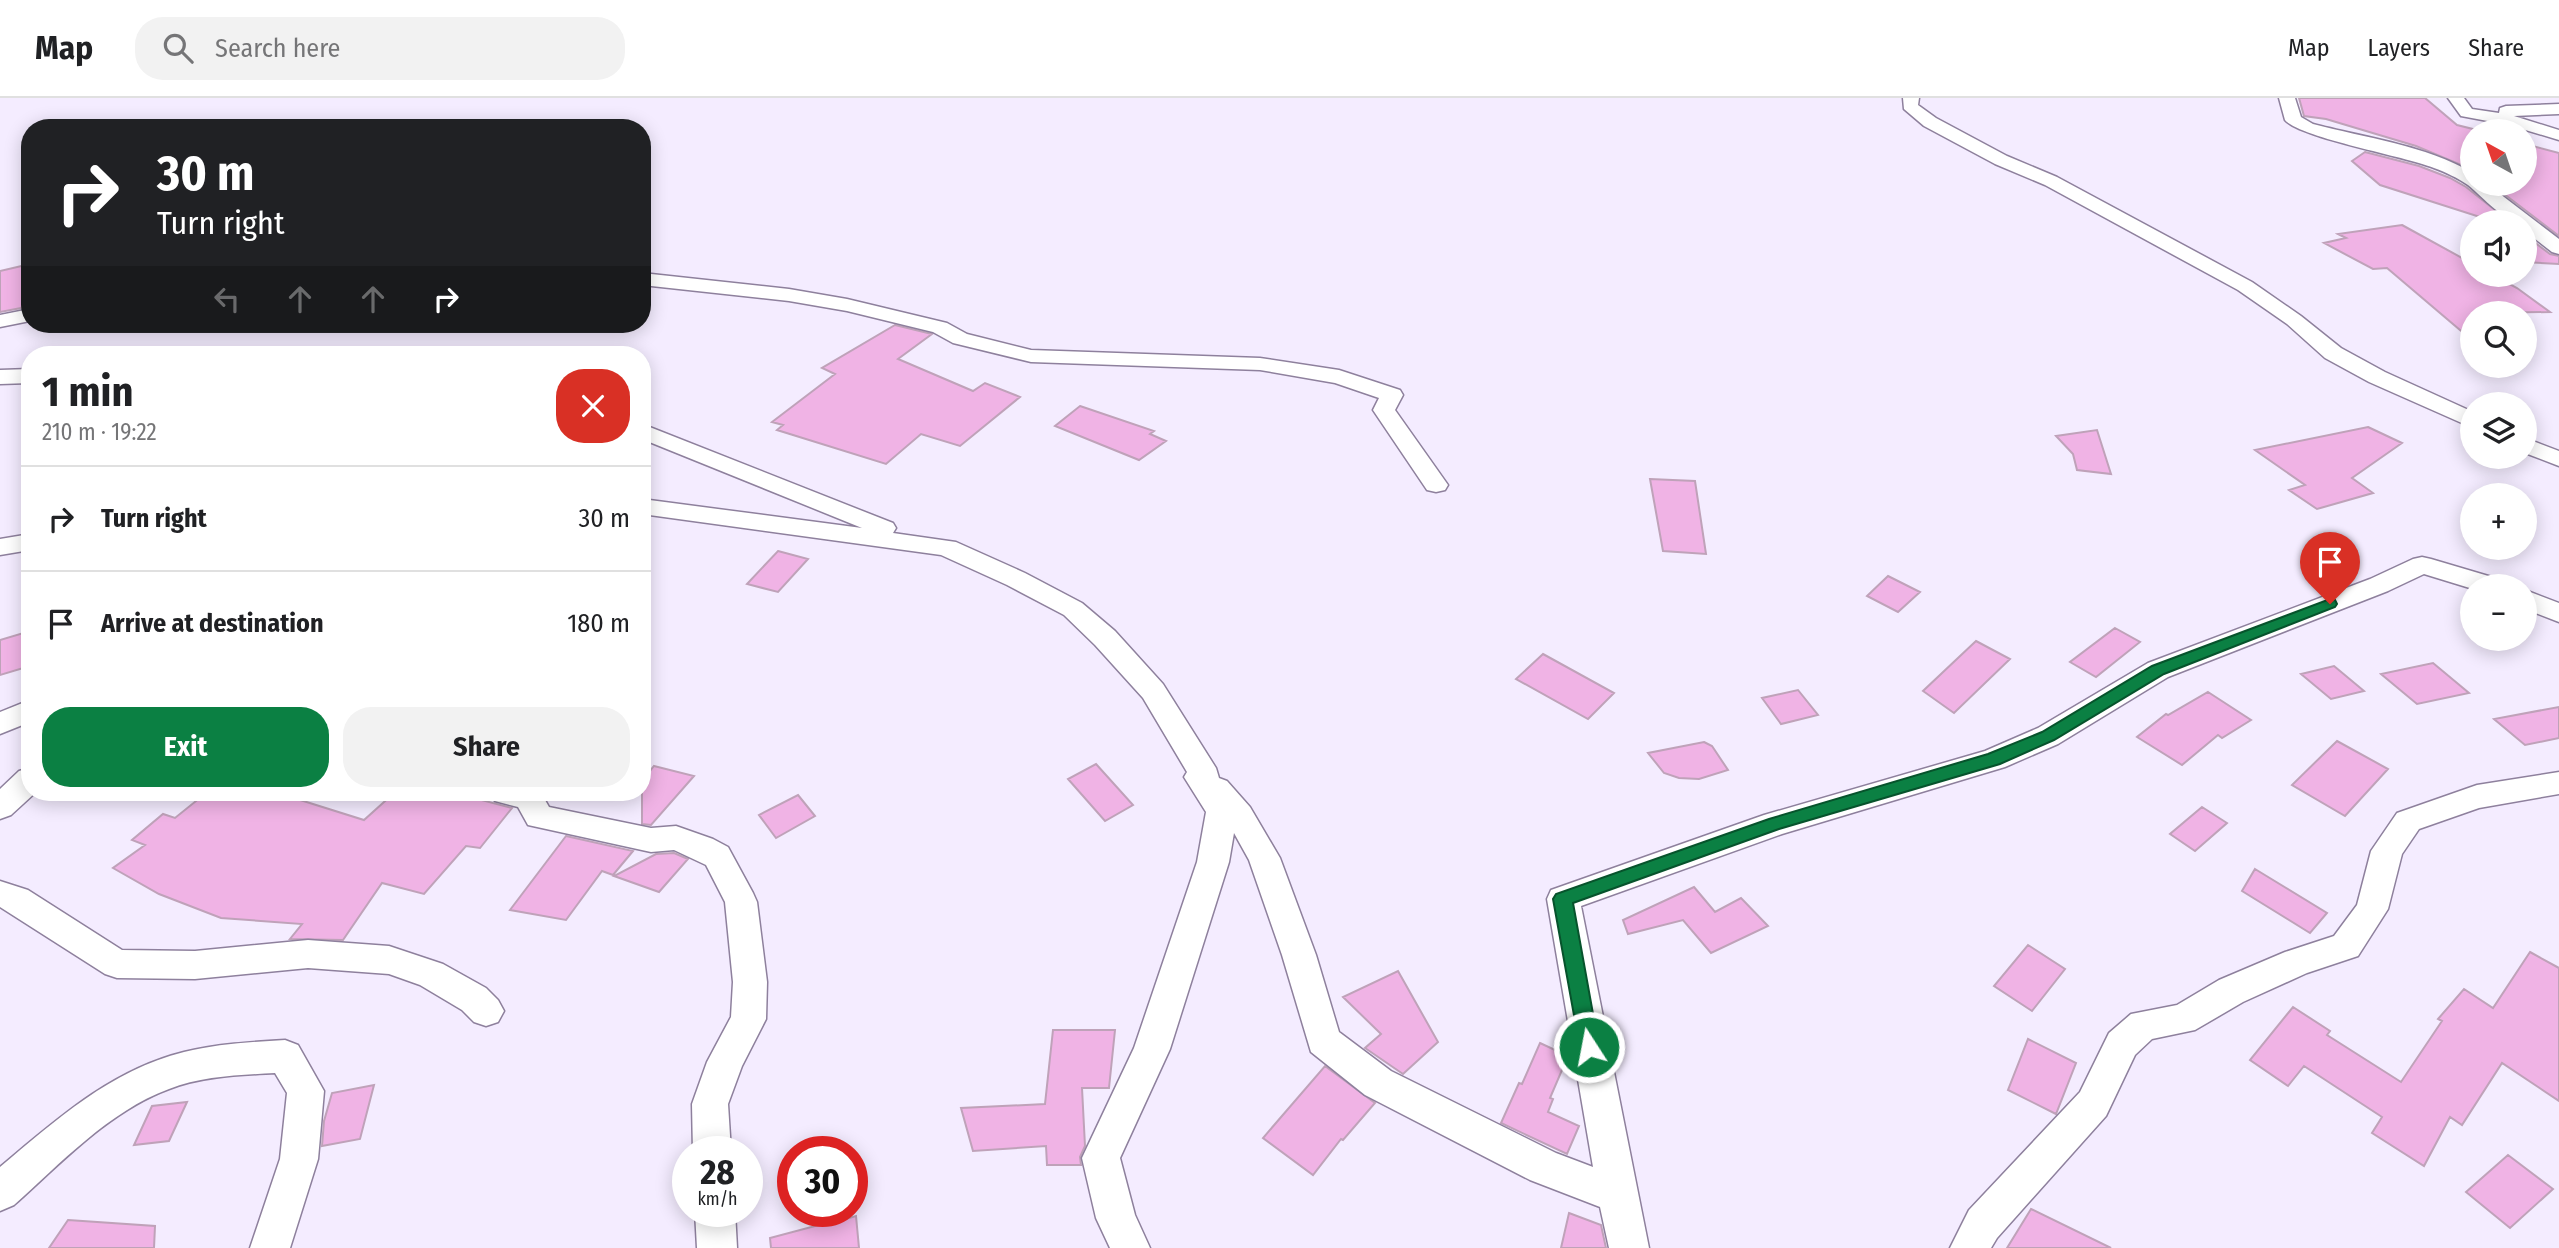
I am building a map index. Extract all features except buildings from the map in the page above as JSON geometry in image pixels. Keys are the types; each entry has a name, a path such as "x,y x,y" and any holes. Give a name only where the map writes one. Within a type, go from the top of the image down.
{"street":[{"path":"1911,98 1910,106 1930,122 2001,160 2051,181 2245,286 2294,320 2333,353 2377,377 2460,415"},
{"path":"2287,98 2293,120 2307,128 2431,161 2460,173"},
{"path":"2456,98 2467,113 2512,120 2559,135"},
{"path":"2467,113 2559,109"},
{"path":"2493,196 2559,248"},
{"path":"651,280 847,304 940,327 960,339 1031,356 1260,364 1339,377 1392,395 1384,410 1436,485"},
{"path":"0,321 21,317"},
{"path":"0,377 21,376"},
{"path":"651,435 798,496 947,548 1016,579 1073,609 1153,691 1205,776 1239,815 1264,859 1299,955 1324,1041 1378,1083 1544,1167 1617,1195"},
{"path":"2537,450 2559,459"},
{"path":"651,507 947,548"},
{"path":"0,547 21,544"},
{"path":"1629,1248 1563,899 1775,824 1994,759 2048,736 2158,670 2379,585 2421,565 2460,576"},
{"path":"2537,604 2559,613"},
{"path":"0,724 21,714"},
{"path":"1130,1248 1116,1218 1101,1158 1152,1049 1213,862 1222,811 1199,777 1205,776"},
{"path":"1970,1248 1983,1224 2093,1104 2122,1044 2143,1026 2183,1019 2242,986 2297,962 2346,946 2372,909 2388,852 2408,821 2477,797 2559,783"},
{"path":"0,807 21,787"},
{"path":"530,801 539,817 651,840 676,838 717,856 741,902 750,982 748,1020 725,1062 710,1104 711,1136"},
{"path":"0,894 16,899 117,964 195,965 308,954 389,960 430,974 474,999 486,1011"},
{"path":"0,1192 92,1114 155,1078 224,1059 285,1056 306,1091 299,1159 276,1223 271,1248"},
{"path":"716,1227 717,1248"}],"route":[{"path":"1589,1047 1563,899 1775,824 1994,759 2048,736 2158,670 2330,604"}]}
